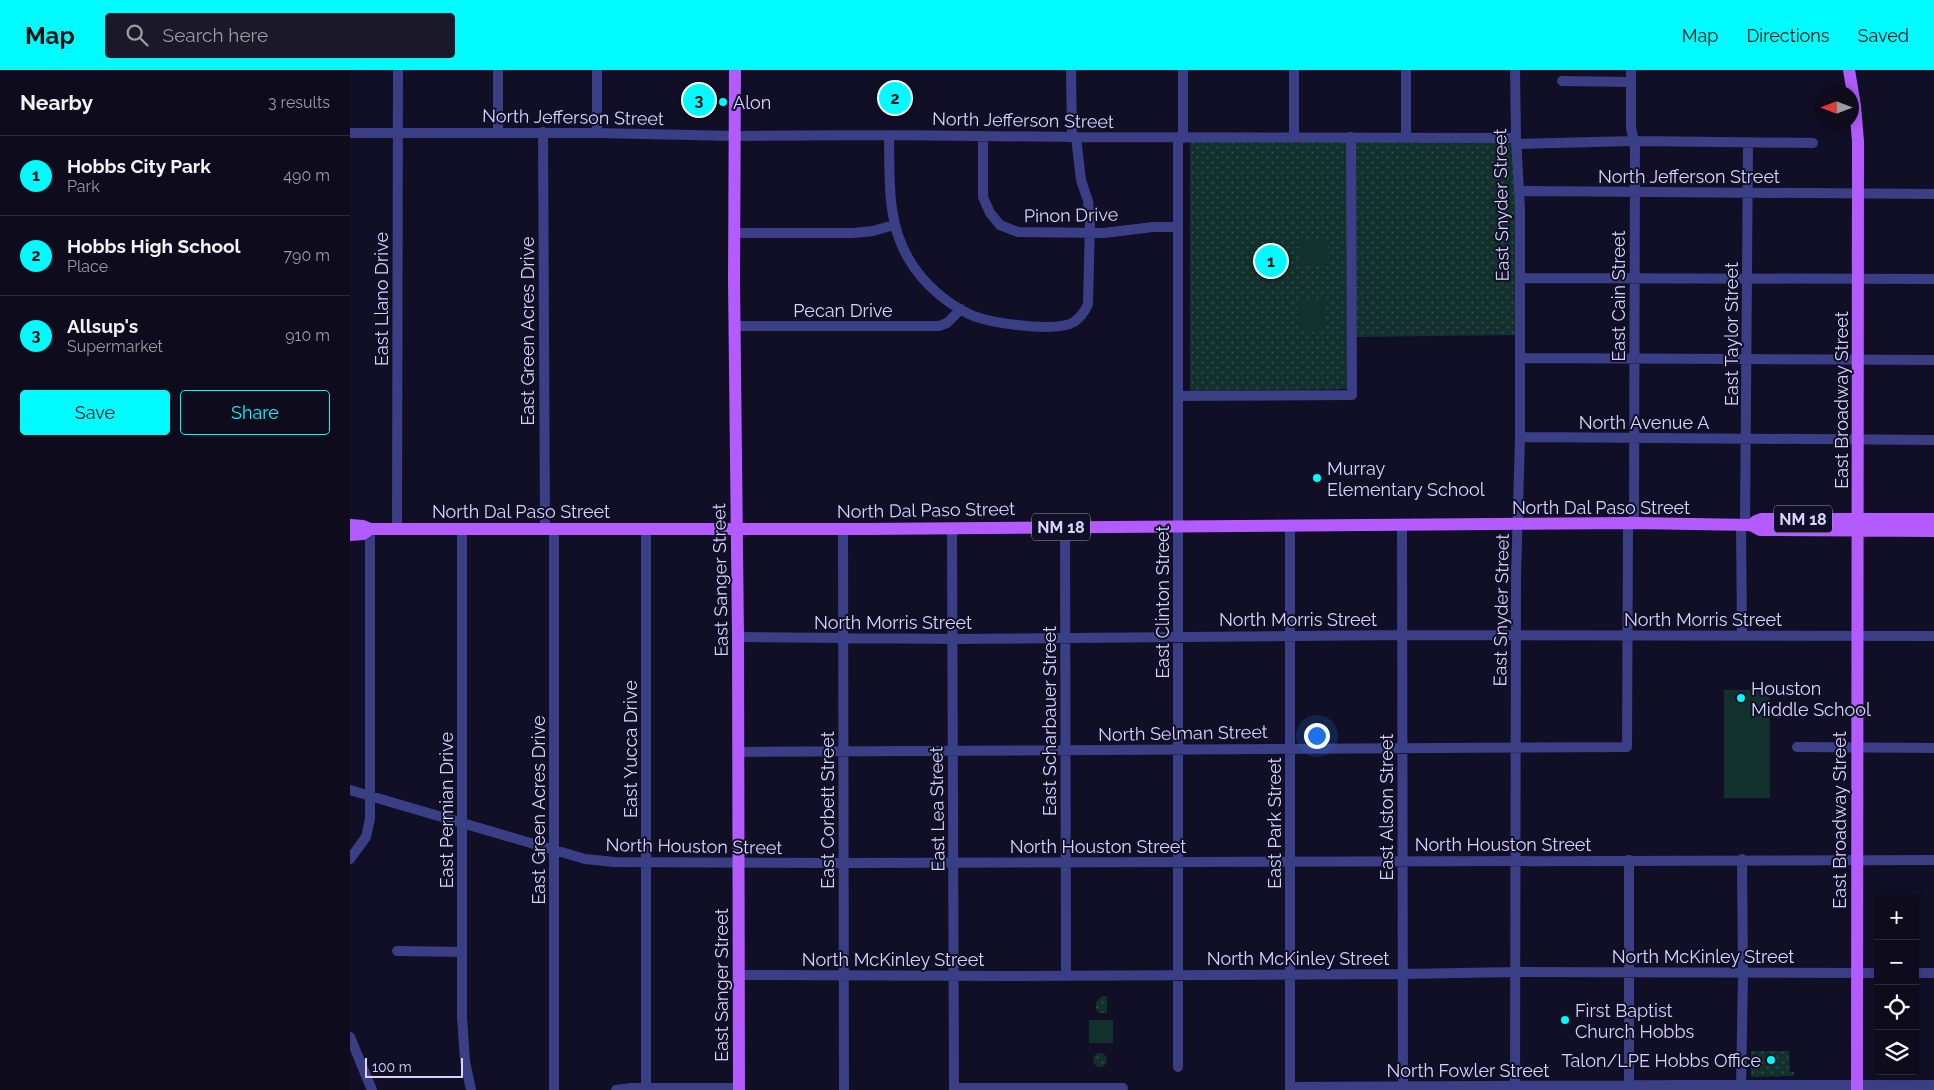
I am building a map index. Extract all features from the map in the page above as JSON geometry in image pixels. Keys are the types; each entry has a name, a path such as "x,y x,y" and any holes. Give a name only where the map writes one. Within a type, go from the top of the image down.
{"main road":[{"name":"East Sanger Street","path":"735,70 734,326 738,637 739,1089"},
{"name":"East Broadway Street","path":"1849,70 1857,121 1858,194 1857,1088"},
{"name":"NM 18","path":"1857,525 1934,520"},
{"name":"North Dal Paso Street","path":"350,525 363,526 370,529 843,529 1631,523 1746,525 1760,530 1857,525"},
{"name":"NM 18","path":"1857,525 1934,531"},
{"name":"North Dal Paso Street","path":"350,535 363,534 370,529"}],"street":[{"name":"East Llano Drive","path":"397,529 398,70"},
{"path":"498,70 498,132"},
{"path":"597,70 597,132"},
{"path":"889,135 890,192 894,225 902,246 915,269 929,286 961,309 991,322 1017,326 1062,325 1073,322 1085,311 1088,304 1090,232 1088,201 1081,180 1074,137 1071,70"},
{"name":"East Clinton Street","path":"1178,1068 1178,227 1182,70"},
{"path":"1294,70 1294,137"},
{"path":"1406,70 1406,137"},
{"name":"East Snyder Street","path":"1515,70 1520,278 1520,437 1516,635 1515,1088"},
{"name":"East Cain Street","path":"1627,747 1631,523 1635,437 1635,191 1634,141 1631,128 1631,70"},
{"path":"1562,81 1631,82"},
{"name":"East Green Acres Drive","path":"543,132 554,849 554,1090"},
{"name":"North Jefferson Street","path":"350,133 597,132 735,136 1406,137 1516,141 1813,143"},
{"name":"Pinon Drive","path":"983,136 983,197 990,213 1000,225 1018,232 1090,232 1178,227"},
{"path":"1178,396 1352,394 1351,137"},
{"name":"East Taylor Street","path":"1742,635 1746,525 1748,143"},
{"name":"North Jefferson Street","path":"1519,191 1934,194"},
{"path":"734,233 853,233 873,231 894,225"},
{"path":"1520,278 1934,279"},
{"name":"Pecan Drive","path":"734,326 939,326 950,320 961,309"},
{"path":"1520,358 1934,360"},
{"name":"North Avenue A","path":"1520,437 1934,440"},
{"name":"East Alston Street","path":"1402,525 1403,1088"},
{"name":"East Park Street","path":"1290,526 1290,1088"},
{"name":"East Scharbauer Street","path":"1065,527 1066,975"},
{"name":"East Lea Street","path":"952,528 954,1089"},
{"path":"350,859 366,837 368,830 370,795 370,529"},
{"name":"East Permian Drive","path":"462,529 462,1031 465,1061 471,1090"},
{"name":"East Yucca Drive","path":"646,529 646,1089"},
{"name":"East Corbett Street","path":"843,529 844,1090"},
{"name":"North Morris Street","path":"738,637 953,639 1402,635 1934,636"},
{"name":"North Selman Street","path":"738,752 1627,747"},
{"path":"1797,747 1934,748"},
{"name":"North Houston Street","path":"350,790 585,859 600,861 646,863 954,863 1934,860"},
{"path":"1629,860 1629,1087"},
{"path":"1741,1087 1742,860"},
{"path":"397,951 462,952"},
{"name":"North McKinley Street","path":"739,975 1290,975 1516,972 1874,973"},
{"path":"1919,973 1934,973"},
{"path":"350,1037 372,1090"},
{"name":"North Fowler Street","path":"1290,1088 1857,1088 1934,1085"},
{"path":"954,1089 1123,1088"},
{"path":"616,1090 739,1089"}],"green space":[{"path":"1513,139 1517,217 1516,335 1355,337 1350,389 1190,391 1190,141"},
{"path":"1300,240 1328,241 1328,265 1300,264"},
{"path":"1298,300 1326,300 1326,330 1298,330"},
{"path":"1724,690 1770,690 1770,798 1724,798"},
{"path":"1102,996 1107,997 1107,1013 1099,1013 1096,1008 1096,1002"},
{"path":"1089,1020 1113,1020 1113,1043 1089,1043"},
{"path":"1751,1051 1789,1051 1790,1072 1794,1072 1794,1076 1751,1077"},
{"path":"1097,1053 1103,1053 1107,1060 1103,1067 1097,1067 1093,1063 1093,1057"}],"place":[{"name":"Hobbs High School","path":"895,98"},
{"name":"Allsup's","path":"699,100"},
{"name":"Alon","path":"723,102"},
{"name":"Hobbs City Park","path":"1271,261"},
{"name":"Murray Elementary School","path":"1317,478"},
{"name":"Houston Middle School","path":"1741,698"},
{"name":"First Baptist Church Hobbs","path":"1565,1020"},
{"name":"Talon/LPE Hobbs Office","path":"1771,1060"}]}
